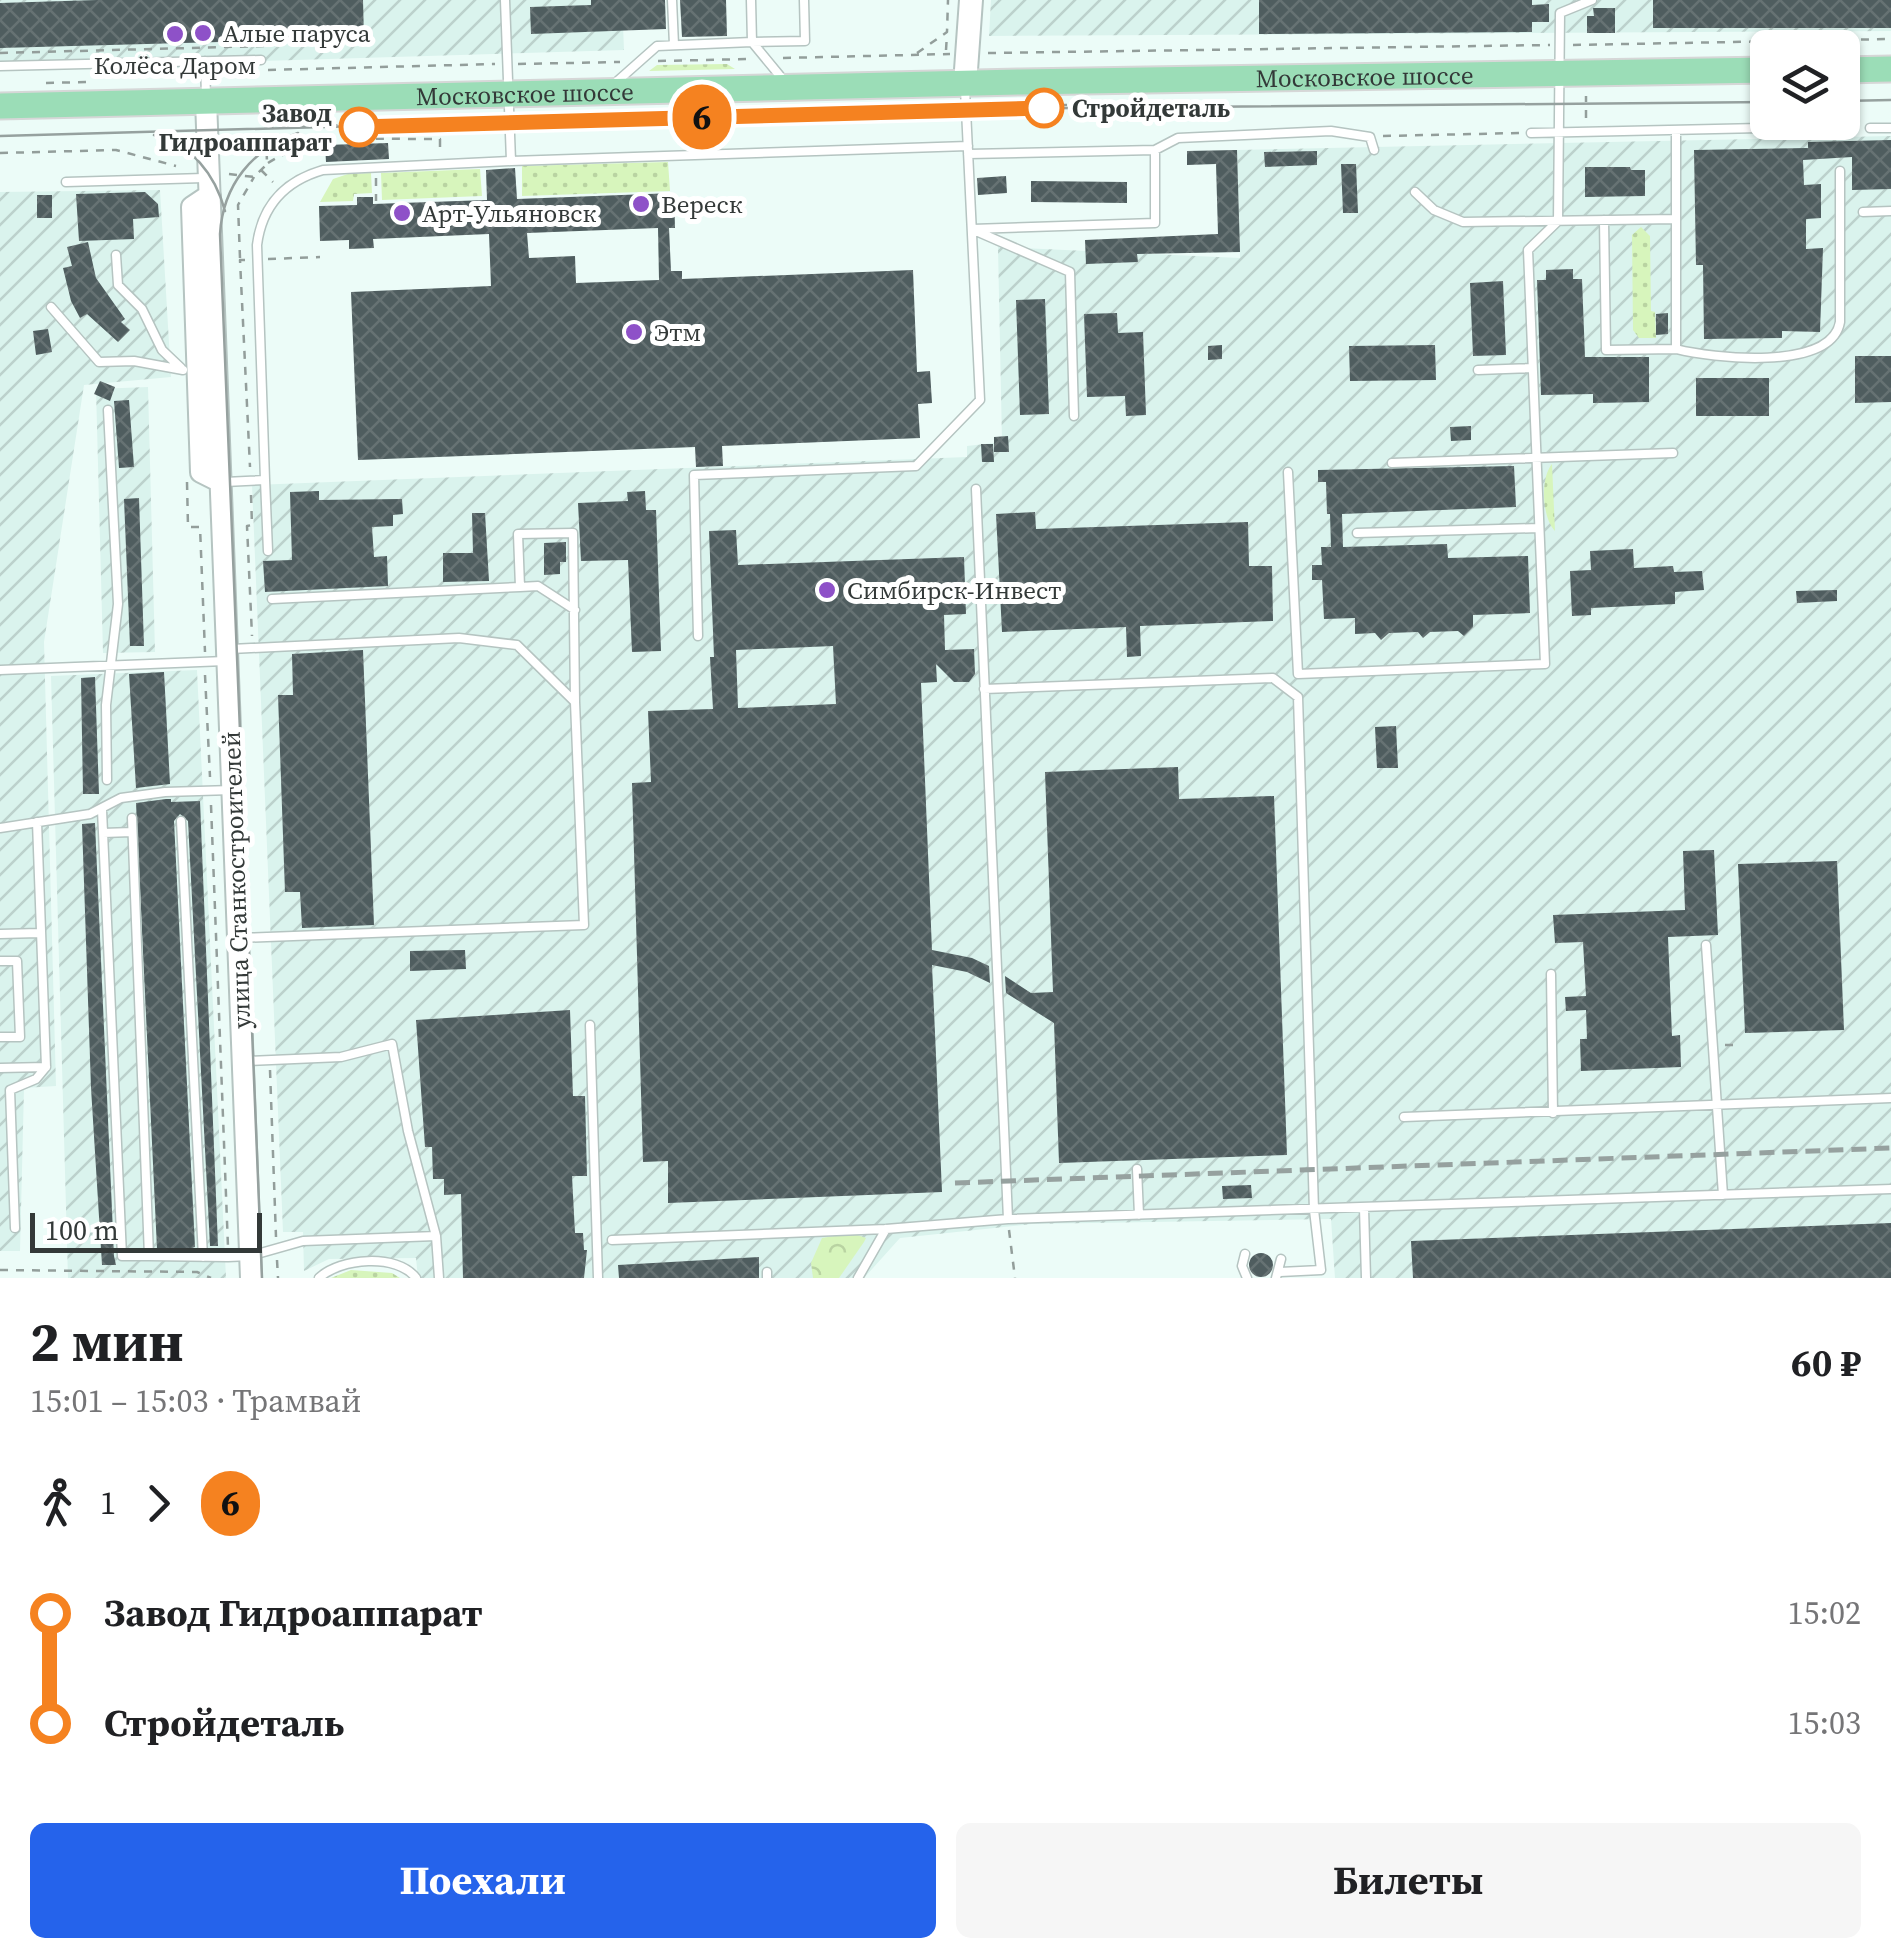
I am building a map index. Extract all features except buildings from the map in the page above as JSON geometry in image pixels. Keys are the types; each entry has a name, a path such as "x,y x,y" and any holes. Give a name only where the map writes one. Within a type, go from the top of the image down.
{"main road":[{"path":"965,84 956,53 971,0"},
{"path":"1860,70 1891,69"},
{"name":"Московское шоссе","path":"0,106 1750,70"}],"street":[{"name":"улица Станкостроителей","path":"206,102 227,655 221,790 238,938 242,1060 239,1256 250,1278"},
{"name":"улица Станкостроителей","path":"210,182 192,207 190,370 201,472 220,482"}],"lane":[{"path":"506,0 511,161"},
{"path":"672,0 674,45"},
{"path":"751,0 752,42 792,89"},
{"path":"603,93 657,46 805,41 804,0"},
{"path":"1288,472 1298,674 1544,664 1528,250 1558,221 1560,13 1592,0"},
{"path":"0,66 205,61 263,65"},
{"path":"205,61 206,102"},
{"path":"698,636 694,474 916,466 980,400 965,84"},
{"path":"1532,133 1750,128"},
{"path":"1870,128 1891,128"},
{"path":"1676,130 1676,349"},
{"path":"268,551 258,245 262,218 282,191 296,180 323,170 511,161 968,150 1155,150 1178,138 1331,131 1370,137 1374,150"},
{"path":"972,229 1155,222 1155,150"},
{"path":"1604,220 1606,350 1676,349 1712,358 1783,357 1830,342 1838,332 1840,171"},
{"path":"66,182 210,182"},
{"path":"1415,192 1434,210 1463,222 1676,218"},
{"path":"1863,212 1891,211"},
{"path":"972,229 1070,272 1074,416"},
{"path":"116,255 118,284 142,309 162,350 190,370"},
{"path":"52,307 98,362 134,362 190,370"},
{"path":"1478,370 1532,368"},
{"path":"107,780 106,705 118,604 108,410"},
{"path":"1392,463 1673,453"},
{"path":"220,482 265,480"},
{"path":"976,489 1008,1220"},
{"path":"1357,533 1539,528"},
{"path":"238,938 584,924 573,533 518,534 520,587"},
{"path":"272,599 538,586 575,610"},
{"path":"0,670 205,662 227,655 458,638 517,645 575,702"},
{"path":"984,689 1273,678 1298,697 1314,1210 1322,1274 1278,1275 1281,1258"},
{"path":"0,828 102,810 120,798 221,790"},
{"path":"102,810 122,1256 239,1256 303,1241 436,1236"},
{"path":"132,818 148,1256"},
{"path":"14,1228 10,1090 36,1079 46,1067 38,822"},
{"path":"180,822 203,1257"},
{"path":"103,833 132,832"},
{"path":"0,934 39,933"},
{"path":"1706,944 1724,1195"},
{"path":"0,961 17,961 20,1037 0,1038"},
{"path":"1551,974 1553,1113"},
{"path":"590,1024 598,1278"},
{"path":"242,1060 341,1057 392,1044 408,1131 436,1236 439,1278"},
{"path":"0,1068 46,1067"},
{"path":"1404,1116 1891,1098"},
{"path":"1138,1169 1138,1215"},
{"path":"612,1240 1008,1220 1891,1188"},
{"path":"1364,1208 1366,1278"},
{"path":"858,1278 886,1229"},
{"path":"1245,1254 1242,1266 1248,1278"},
{"path":"319,1278 344,1264 389,1263 410,1270 416,1278"}],"path":[{"path":"948,0 947,32 956,53"},
{"path":"916,54 947,32"},
{"path":"263,65 1891,39"},
{"path":"46,83 86,82"},
{"path":"267,164 266,127 384,124"},
{"path":"1860,128 1870,128"},
{"path":"1389,136 1532,133"},
{"path":"240,260 238,205 254,176 292,150 315,143 440,139 440,150"},
{"path":"0,153 116,150 174,166 210,182 254,176"},
{"path":"174,166 175,179"},
{"path":"376,167 376,201"},
{"path":"260,170 282,191"},
{"path":"186,468 188,528 200,528 205,662 221,790 239,1256"},
{"path":"270,1062 278,1278"},
{"path":"1008,1220 1015,1278"},
{"path":"0,1270 197,1272 212,1278"}],"shaded area":[{"path":"0,0 622,0 624,50 0,69"},
{"path":"991,0 1891,0 1891,31 989,36"},
{"path":"1891,136 1891,1278 1335,1278 1331,1219 1032,1224 900,1238 864,1278 418,1278 416,1258 329,1259 304,1271 303,1232 283,1232 252,485 967,457 967,446 1002,442 998,247 1240,258 1237,150 1860,140 1860,137"},
{"path":"160,190 171,377 84,385 44,642 56,1086 24,1088 20,1251 0,1251 0,192"},
{"path":"148,387 155,652 103,653 96,389"},
{"path":"197,670 226,1278 68,1278 51,676"}],"green space":[{"path":"727,64 735,69 649,71 657,65"},
{"path":"668,162 670,191 522,196 522,166"},
{"path":"480,169 482,196 382,200 381,173"},
{"path":"371,173 372,193 354,194 353,201 320,202 333,179"},
{"path":"1641,227 1650,236 1651,311 1655,312 1656,338 1639,338 1633,330 1632,235"},
{"path":"1552,464 1555,531 1547,517 1544,498"},
{"path":"852,1233 866,1238 839,1278 813,1278 811,1263 822,1238"},
{"path":"351,1270 392,1273 400,1278 331,1278"}],"tram line":[{"path":"1860,101 1891,100"},
{"path":"0,136 966,109 1750,102"},
{"name":"6","path":"359,127 1044,108"},
{"path":"262,1278 220,234 227,200 243,171 267,149 298,133"},
{"path":"154,135 180,146 200,163 215,185 225,211"}],"railway":[{"path":"955,1183 1891,1148"}],"place":[{"name":"Алые паруса","path":"203,33"},
{"name":"Колёса Даром","path":"175,34"},
{"name":"Стройдеталь","path":"1044,108"},
{"name":"Завод Гидроаппарат","path":"359,127"},
{"name":"Вереск","path":"641,204"},
{"name":"Арт-Ульяновск","path":"402,213"},
{"name":"Этм","path":"634,332"},
{"name":"Симбирск-Инвест","path":"827,590"}]}
